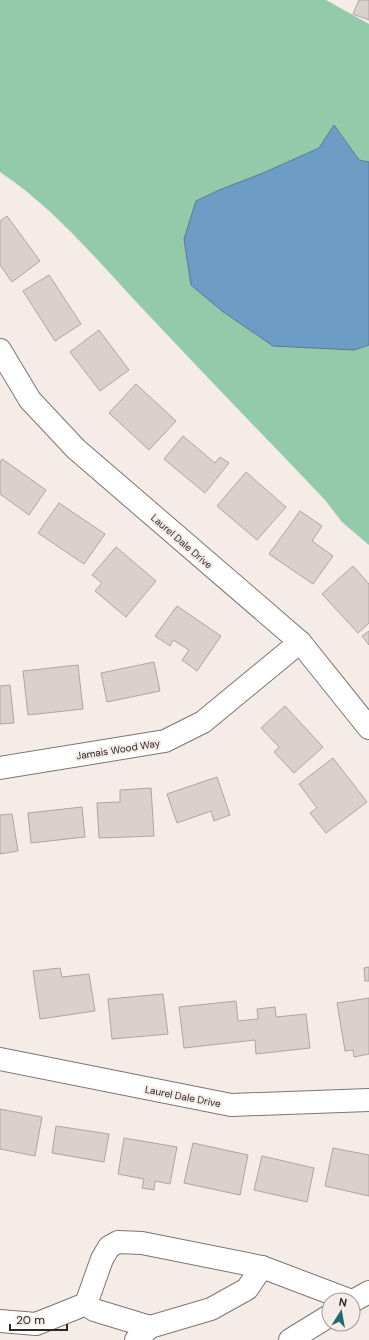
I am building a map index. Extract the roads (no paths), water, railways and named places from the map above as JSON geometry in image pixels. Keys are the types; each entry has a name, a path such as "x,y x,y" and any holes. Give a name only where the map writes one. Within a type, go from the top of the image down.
{"street":[{"name":"Laurel Dale Drive","path":"0,350 30,400 76,449 300,642 369,728"},
{"name":"Jamais Wood Way","path":"0,768 165,741 204,722 300,642"},
{"name":"Laurel Dale Drive","path":"0,1059 231,1105 369,1100"},
{"path":"0,1321 36,1324 86,1304 102,1259 109,1247 118,1242 142,1243 262,1267 328,1292"},
{"path":"86,1304 94,1310 143,1334 211,1309 247,1289 262,1267"},
{"path":"290,1340 321,1321"}],"water":[{"path":"334,125 359,160 369,162 369,345 354,350 273,346 222,311 191,285 184,239 196,201 319,148"}]}
